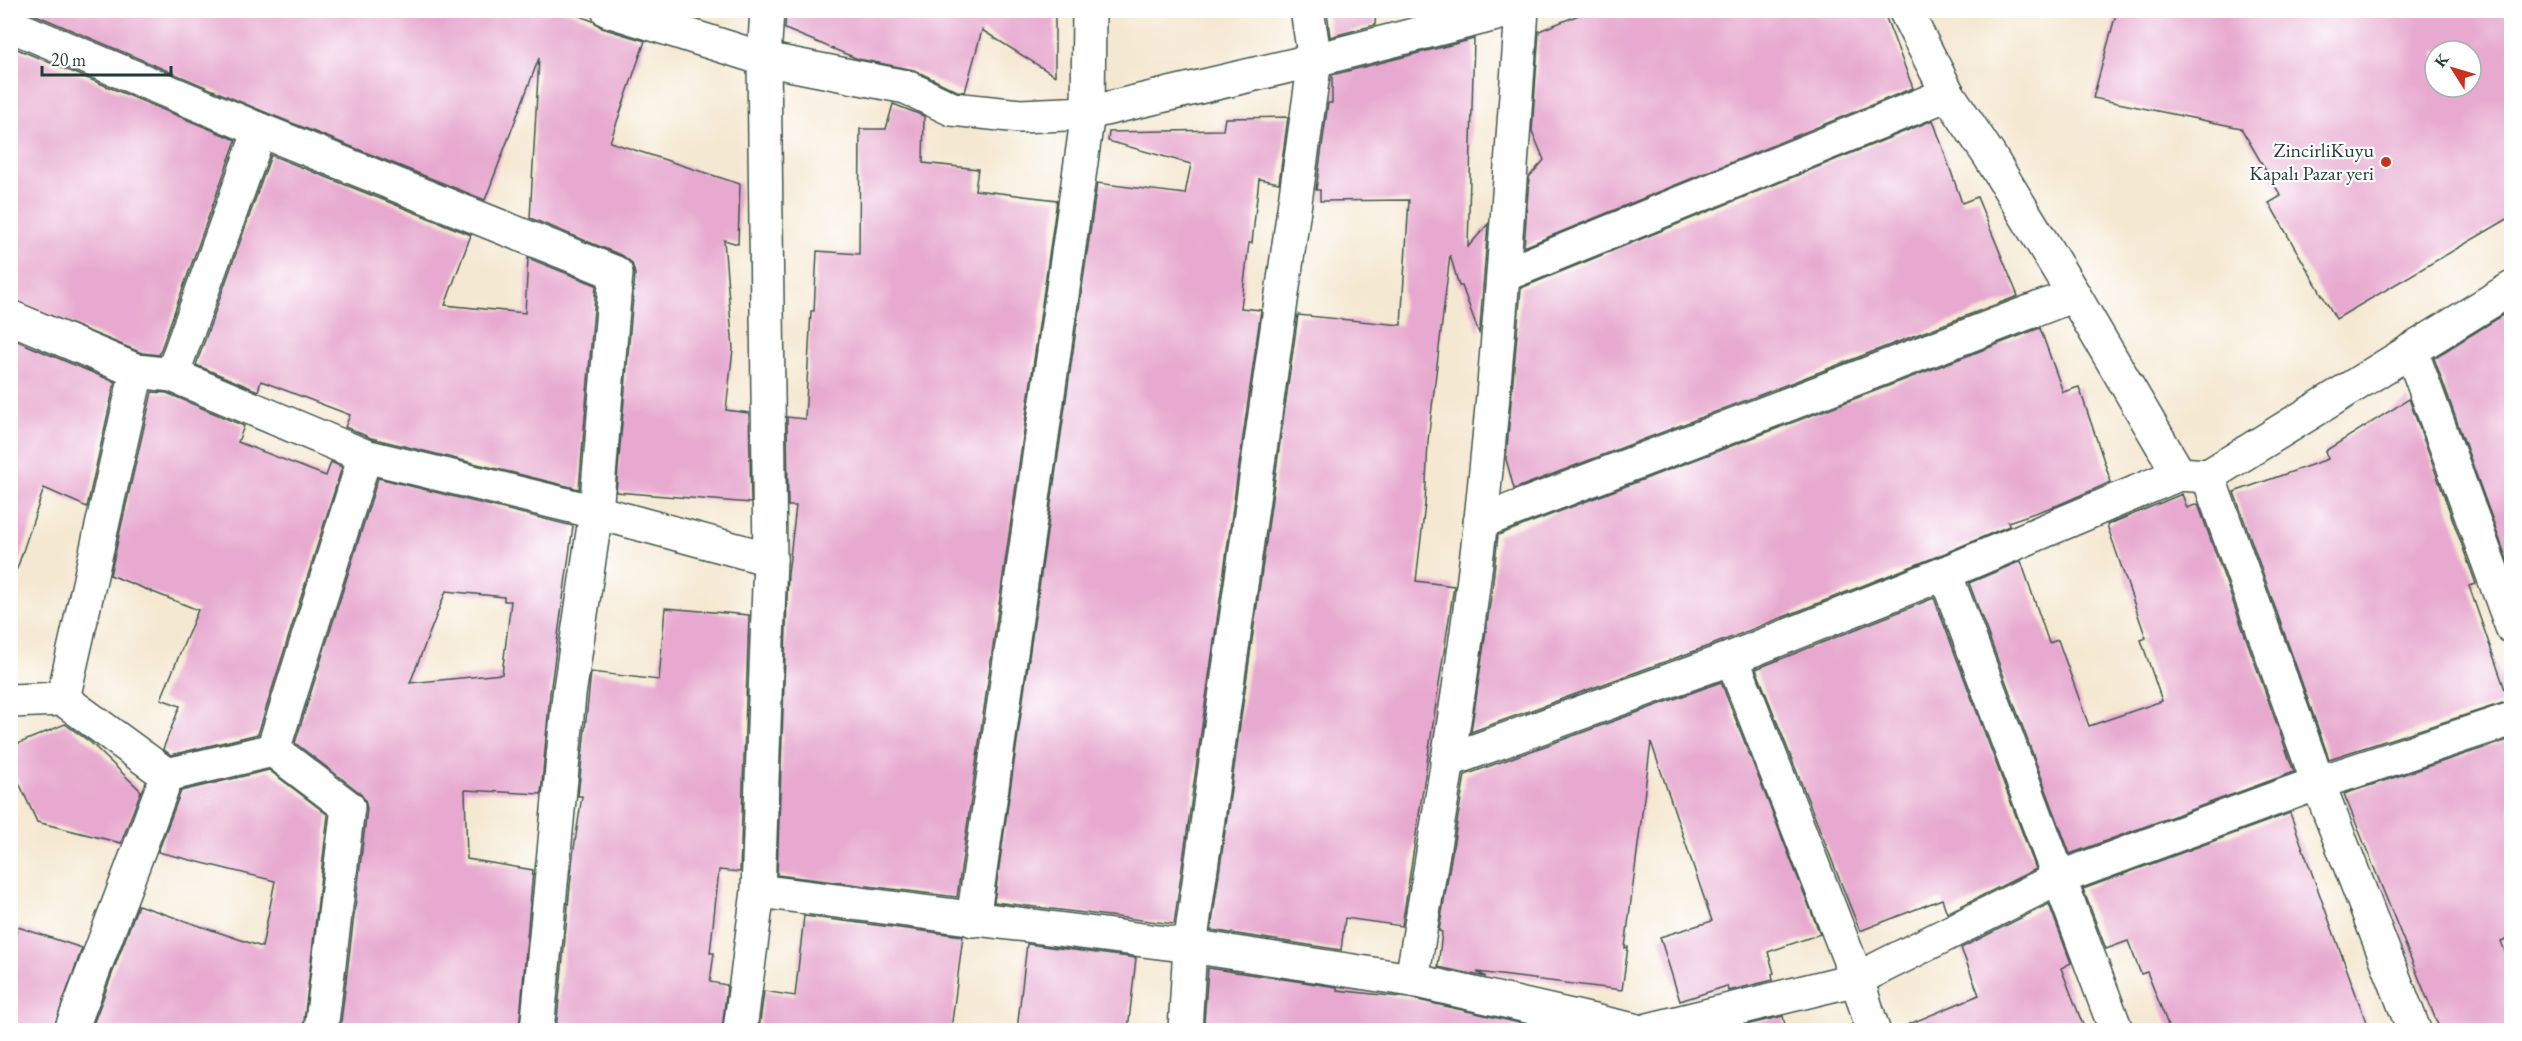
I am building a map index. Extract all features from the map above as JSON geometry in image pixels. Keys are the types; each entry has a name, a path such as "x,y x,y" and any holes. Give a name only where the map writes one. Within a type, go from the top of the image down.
{"street":[{"path":"608,10 764,59 906,87 952,109 1020,116 1088,113 1315,60 1512,10"},
{"path":"740,1030 758,891 770,559 764,59 767,10"},
{"path":"973,920 1088,113 1089,10"},
{"path":"1185,1030 1190,946 1315,60 1306,10"},
{"path":"1412,980 1448,761 1480,522 1504,275 1522,10"},
{"path":"1905,10 1948,94 1989,155 2074,295 2194,475 2414,1030"},
{"path":"10,25 260,130 616,273 596,512 568,695 537,1030"},
{"path":"1504,275 1948,94"},
{"path":"172,375 260,130"},
{"path":"1448,761 1732,658 2194,475 2411,350 2511,288"},
{"path":"1480,522 2074,295"},
{"path":"10,317 137,371 172,375 365,456 596,512 770,559"},
{"path":"2411,350 2511,627"},
{"path":"63,699 137,371"},
{"path":"273,750 365,456"},
{"path":"1945,573 2116,1030"},
{"path":"1732,658 1857,980 1873,1030"},
{"path":"10,702 63,699 167,775 273,750"},
{"path":"1648,1030 1857,980 2059,878 2318,783 2511,719"},
{"path":"273,750 348,807 321,1030"},
{"path":"71,1030 167,775"},
{"path":"758,891 1190,946 1412,980 1634,1030"}],"building":[{"path":"24,10 563,10 593,21 602,28 645,41 610,142 740,184 738,244 724,240 733,349 726,410 749,413 751,503 616,492 635,274 632,263 623,256 530,218 539,58 485,200 267,113"},
{"path":"786,10 1055,10 1055,76 982,30 965,92 957,91 914,70 858,59 785,29"},
{"path":"1327,10 1376,10 1375,25 1330,37"},
{"path":"1591,10 1883,10 1913,88 1524,247 1529,177 1544,160 1532,131 1539,31"},
{"name":"ZincirliKuyu Kapalı Pazar yeri","path":"2117,10 2511,10 2511,217 2336,319 2269,203 2281,196 2241,128 2093,98"},
{"path":"1474,39 1468,247 1488,224 1480,327 1479,333 1462,286 1459,286 1450,255 1428,441 1425,504 1416,581 1454,586 1402,926 1345,918 1341,950 1211,930 1298,315 1401,325 1409,200 1320,201 1320,190 1316,190 1328,103 1332,103 1332,75"},
{"path":"10,46 236,140 159,355 142,353 10,299"},
{"path":"893,104 924,116 923,163 978,169 975,190 1057,200 957,897 777,875 788,574 796,506 788,506 787,417 805,419 817,251 859,254 860,129 886,129"},
{"path":"1288,117 1279,183 1259,179 1252,243 1249,243 1241,308 1261,310 1174,924 994,902 1097,183 1185,194 1191,164 1108,141 1109,132 1223,130 1225,118"},
{"path":"1933,120 1962,203 1977,197 2018,296 1514,489 1506,459 1521,288"},
{"path":"271,155 471,235 445,305 525,313 528,258 596,285 579,489 371,438 345,427 350,415 261,381 258,391 196,365"},
{"path":"2511,310 2511,571 2434,358"},
{"path":"2040,328 2063,392 2079,387 2111,482 2058,505 2008,522 2009,526 1938,556 1725,640 1471,732 1498,535"},
{"path":"10,338 115,382 87,507 44,488 17,569 10,568"},
{"path":"152,392 167,393 244,426 238,442 326,476 331,462 342,467 258,734 171,755 163,749 180,706 161,699 198,610 110,575"},
{"path":"2409,399 2476,584 2469,586 2509,701 2329,759 2234,492 2328,459 2325,451"},
{"path":"378,478 573,526 550,693 541,794 465,790 467,859 533,870 519,1030 340,1030 367,809 365,800 359,792 295,743","holes":["446,591 504,597 504,601 511,601 502,674 410,683"]},
{"path":"2182,494 2187,508 2198,504 2294,772 2070,854 1969,583 2021,561 2049,643 2058,640 2089,726 2162,701 2141,640 2146,638 2107,525"},
{"path":"1934,598 2036,869 1947,913 1942,899 1860,931 1756,669"},
{"path":"665,608 749,615 740,872 719,870 710,953 714,953 710,982 727,985 722,1030 556,1030 573,855 582,796 578,796 591,672 659,680"},
{"path":"1721,682 1820,934 1768,952 1774,973 1772,974 1773,980 1728,991 1727,986 1680,1001 1660,937 1712,921 1651,742 1625,948 1628,947 1622,990 1477,972 1486,977 1438,967 1442,932 1439,931 1465,775"},
{"path":"65,724 90,742 141,791 121,843 37,822 10,763 10,747"},
{"path":"2511,739 2511,937 2501,941 2511,967 2511,1030 2440,1030 2344,794"},
{"path":"269,770 328,815 303,1030 91,1030 138,905 262,947 275,881 158,852 181,791"},
{"path":"2290,813 2369,1030 2170,1030 2147,972 2141,974 2128,941 2106,949 2083,889"},
{"path":"2049,904 2071,963 2061,968 2085,1030 1895,1030 1979,995 1961,948"},
{"path":"804,916 963,936 951,1030 759,1030 764,991 795,996"},
{"path":"18,927 82,948 53,1030 38,1030 10,1022 10,950"},
{"path":"1027,944 1136,958 1128,1030 1017,1030"},
{"path":"1208,968 1337,987 1337,990 1409,998 1551,1030 1256,1030 1256,1028 1204,1022"},
{"path":"1783,1016 1786,1030 1739,1030 1738,1027"}],"place":[{"name":"ZincirliKuyu Kapalı Pazar yeri","path":"2386,162"}]}
